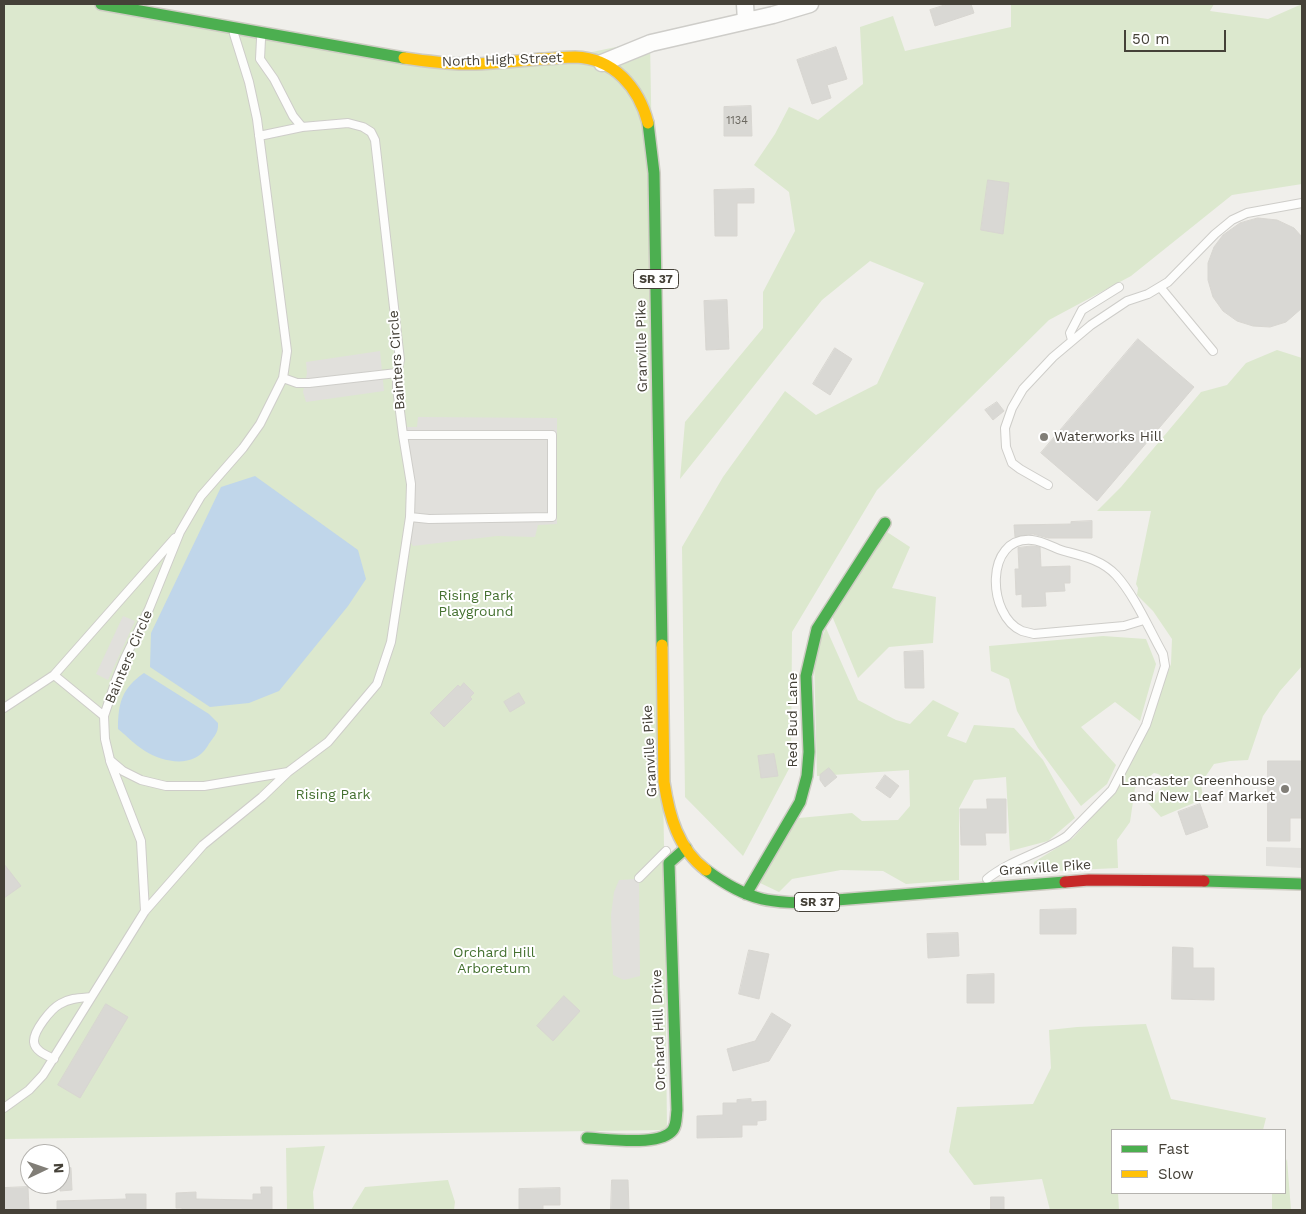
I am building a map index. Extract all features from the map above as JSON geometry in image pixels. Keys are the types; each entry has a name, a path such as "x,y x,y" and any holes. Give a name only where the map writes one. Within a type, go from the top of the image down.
{"main road":[{"name":"North High Street","path":"101,4 162,9 262,34 432,62 473,64 576,58 602,63"},
{"name":"Granville Pike","path":"602,63 620,73 635,90 644,108 651,138 655,209 664,782 678,845 713,877 746,894 766,900 798,903 1089,880 1156,879 1302,884"},
{"name":"Red Bud Lane","path":"746,894 800,802 802,795 807,776 809,752 806,676 817,629 885,523"},
{"name":"Orchard Hill Drive","path":"587,1138 644,1140 663,1138 674,1129 677,1109 669,863 678,845"}],"street":[{"path":"745,4 746,21"},
{"path":"602,63 652,43 810,4"}],"lane":[{"name":"Bainters Circle","path":"232,28 249,82 259,136 287,348 283,378 260,424 243,448 201,496 180,532 149,609 125,658 104,716 105,739 110,760 123,771 141,780 166,786 204,786 288,772 328,742 377,684 391,642 410,516 411,484 402,436 397,388 397,373 400,360 375,140 371,132 363,127 348,123 302,127 259,136"},
{"path":"262,34 260,59 274,79 293,116 302,127"},
{"path":"1048,484 1012,463 1006,447 1005,428 1012,408 1023,388 1072,340 1128,301 1148,294 1168,282 1215,234 1232,220 1247,213 1302,203"},
{"path":"1072,340 1070,333 1082,310 1119,287"},
{"path":"1160,287 1213,351"},
{"path":"283,378 297,383 309,383 397,373"},
{"path":"402,436 552,435 552,517 429,518 410,516"},
{"path":"4,708 54,674 120,602 180,532"},
{"path":"980,888 994,874 1067,836 1112,790 1146,725 1165,666 1163,654 1144,620 1125,586 1114,573 1096,560 1031,540 1015,542 1002,553 996,568 996,584 1000,608 1011,622 1022,631 1034,634 1124,626 1144,620"},
{"path":"54,674 104,716"},
{"path":"110,760 141,841 145,911"},
{"path":"4,1108 30,1090 43,1075 145,911 203,845 262,798 288,772"},
{"path":"639,878 678,845"},
{"path":"54,1059 38,1050 34,1042 35,1035 42,1023 53,1009 61,1003 72,999 91,997"}],"green space":[{"name":"Rising Park","path":"4,4 101,4 390,56 558,59 650,40 667,1130 4,1139"},
{"path":"1011,4 1214,4 1210,11 1268,19 1302,4 1302,184 1232,195 1131,276 1049,320 877,490 792,632 791,765 743,856 685,797 682,547 723,477 785,391 816,415 877,384 924,283 870,261 822,300 680,479 685,422 763,328 763,292 795,231 789,192 754,165 775,134 789,107 818,120 863,84 860,27 893,16 905,51 1011,27"},
{"path":"1277,350 1302,358 1302,666 1280,691 1263,716 1248,760 1214,764 1201,783 1203,799 1161,817 1148,803 1168,780 1154,773 1135,788 1130,822 1117,840 1118,868 1033,872 1034,862 1073,838 1112,795 1140,746 1171,664 1172,639 1153,611 1137,595 1138,588 1136,584 1151,511 1097,511 1121,487 1201,392 1227,385 1246,363"},
{"path":"887,532 910,547 892,588 936,597 933,643 889,647 858,678 832,616"},
{"path":"826,628 858,700 896,720 910,724 933,700 959,713 947,736 966,743 974,725 1014,728 1043,760 1075,818 1048,841 1010,851 1006,777 974,780 959,808 959,880 906,884 883,871 841,870 792,879 779,892 758,882 799,818 852,813 862,821 898,820 910,806 909,770 817,776 814,656"},
{"path":"1103,636 1146,639 1156,664 1140,721 1115,702 1081,727 1116,765 1107,784 1081,806 1038,748 1017,711 1009,679 991,671 989,646"},
{"path":"1146,1024 1171,1099 1266,1118 1263,1129 1111,1129 1111,1194 1118,1194 1119,1210 1050,1210 1042,1179 974,1185 949,1152 957,1107 1033,1104 1051,1068 1049,1030"},
{"path":"325,1146 313,1192 314,1210 287,1210 286,1148"},
{"path":"1287,1159 1291,1210 1272,1210 1272,1194 1286,1194"},
{"path":"448,1180 455,1202 454,1210 351,1210 365,1187"}],"shaded area":[{"path":"380,351 384,391 306,402 303,392 307,373 306,362"},
{"path":"418,417 557,418 557,524 538,525 535,537 497,536 413,546 407,537 411,484 402,427 417,427"},
{"path":"123,616 135,621 108,680 96,674"},
{"path":"1266,847 1302,848 1302,868 1266,866"},
{"path":"639,878 640,976 624,980 613,975 611,915 614,892 619,880"}],"water":[{"path":"255,476 358,550 366,579 348,606 279,691 249,703 210,707 150,667 151,633 221,487"},
{"path":"144,673 209,714 218,723 215,736 201,754 187,761 170,761 141,749 118,729 120,704 126,690"}],"building":[{"path":"948,4 971,4 974,13 935,26 930,10"},
{"path":"836,47 847,79 827,85 831,98 812,104 797,60"},
{"path":"751,106 752,136 724,136 724,107"},
{"path":"988,180 1009,183 1003,234 981,230"},
{"path":"754,189 754,203 737,203 737,236 715,236 714,190"},
{"path":"1258,218 1277,220 1294,228 1302,237 1302,308 1286,322 1270,327 1253,326 1237,321 1223,311 1213,297 1208,280 1208,263 1214,247 1223,235 1240,223"},
{"path":"727,300 729,349 706,350 704,301"},
{"path":"1138,339 1194,387 1097,501 1041,453"},
{"path":"835,348 852,359 830,395 813,384"},
{"path":"997,402 1004,411 993,420 985,410"},
{"path":"1092,521 1092,538 1048,538 1033,534 1015,537 1014,525 1071,524 1071,522"},
{"path":"1040,547 1041,567 1070,566 1070,583 1064,583 1065,591 1045,592 1046,606 1022,607 1022,594 1016,595 1015,569 1019,569 1018,548"},
{"path":"923,651 924,688 905,688 904,652"},
{"path":"464,683 474,693 470,697 472,699 444,727 430,713 458,685 460,687"},
{"path":"519,693 525,703 510,712 504,702"},
{"path":"774,754 778,776 761,778 758,756"},
{"name":"Lancaster Greenhouse and New Leaf Market","path":"1268,761 1302,761 1302,818 1290,818 1290,841 1268,841"},
{"path":"829,768 837,777 825,787 820,780 820,775"},
{"path":"885,775 899,786 890,798 876,788"},
{"path":"987,799 1006,799 1006,833 985,833 986,845 961,845 960,809 987,809"},
{"path":"1200,804 1208,827 1186,835 1178,812"},
{"path":"4,864 21,886 4,898"},
{"path":"1076,909 1076,934 1040,934 1040,910"},
{"path":"958,933 959,956 928,958 927,934"},
{"path":"1173,947 1193,948 1193,968 1214,968 1214,1000 1172,999"},
{"path":"749,950 769,954 759,999 739,994"},
{"path":"994,974 994,1003 967,1003 967,975"},
{"path":"564,996 580,1011 553,1041 537,1026"},
{"path":"106,1004 128,1017 80,1098 58,1085"},
{"path":"772,1013 791,1025 769,1061 733,1071 727,1049 755,1041"},
{"path":"751,1099 751,1102 766,1101 766,1120 757,1121 757,1125 742,1125 742,1137 697,1138 697,1116 723,1115 723,1103 737,1103 737,1100"},
{"path":"70,1168 72,1190 70,1190"},
{"path":"612,1180 628,1180 629,1210 611,1210"},
{"path":"20,1187 20,1194 28,1194 29,1210 4,1210 4,1188"},
{"path":"261,1187 272,1187 272,1210 182,1210 182,1208 176,1208 176,1193 196,1192 196,1199 253,1200 253,1194 261,1194"},
{"path":"560,1188 560,1205 543,1205 543,1209 519,1210 519,1189"},
{"path":"126,1194 146,1194 146,1210 57,1210 57,1201 126,1199"},
{"path":"991,1197 1004,1197 1004,1210 991,1210"}],"traffic: fast":[{"path":"101,4 404,58"},
{"path":"648,123 654,173 662,645"},
{"path":"746,894 800,802 807,776 809,752 806,676 817,629 885,523"},
{"path":"587,1138 631,1141 654,1139 671,1132 675,1125 677,1110 669,863 686,848"},
{"path":"706,870 733,887 755,897 771,901 798,903 1065,882"},
{"path":"1204,881 1302,884"}],"traffic: slow":[{"path":"404,58 467,64 571,57 589,59 602,63 623,77 638,98 648,123"},
{"path":"662,645 664,782 666,794 672,819 682,842 696,862 706,870"}],"traffic: jam":[{"path":"1065,882 1089,880 1204,881"}],"place":[{"name":"Waterworks Hill","path":"1044,437"},
{"name":"Lancaster Greenhouse and New Leaf Market","path":"1285,789"}],"park label":[{"name":"Rising Park Playground","path":"476,604"},
{"name":"Orchard Hill Arboretum","path":"494,962"}]}
